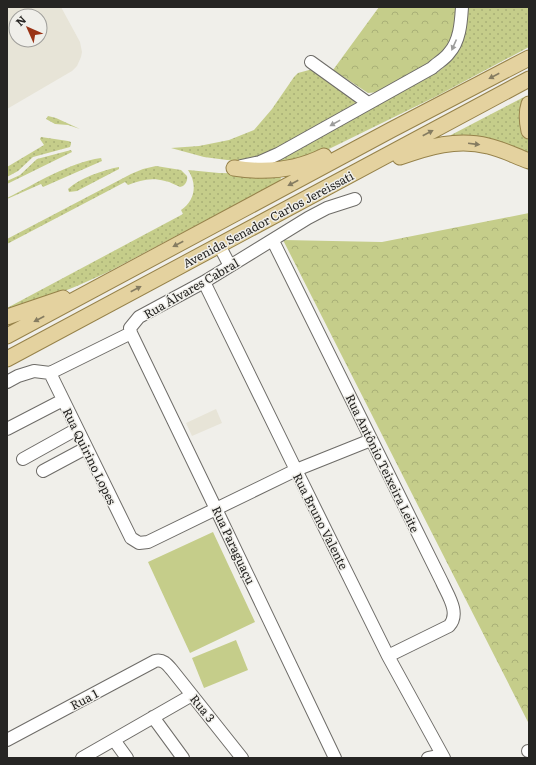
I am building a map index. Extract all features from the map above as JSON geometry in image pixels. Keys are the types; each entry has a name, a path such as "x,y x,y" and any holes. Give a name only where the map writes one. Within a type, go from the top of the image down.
{"main road":[{"name":"Avenida Senador Carlos Jereissati","path":"7,336 391,130 529,58"},
{"name":"Avenida Senador Carlos Jereissati","path":"7,359 529,79"},
{"path":"529,104 527,110 527,122 529,131"},
{"path":"234,168 247,170 274,170 297,167 347,145 365,141 391,130"},
{"path":"381,158 398,157 428,147 447,143 463,142 488,146 529,161"},
{"path":"7,317 103,284"}],"street":[{"path":"234,168 260,162 278,154 432,68 448,55 454,47 461,24 462,7"},
{"path":"311,62 368,103"},
{"name":"Rua Álvares Cabral","path":"130,333 130,328 139,317 204,282 327,208 355,199"},
{"name":"Rua Antônio Teixeira Leite","path":"273,241 442,582 454,614 453,620 449,626 388,656"},
{"path":"219,245 230,266"},
{"name":"Rua Bruno Valente","path":"204,282 388,656 443,756"},
{"path":"7,382 18,376 34,371 50,373 130,333"},
{"name":"Rua Paraguaçu","path":"130,333 335,758"},
{"name":"Rua Quirino Lopes","path":"50,373 131,538 139,543 148,542 216,509"},
{"path":"7,429 63,400"},
{"path":"23,458 77,430"},
{"path":"216,509 296,470 371,440"},
{"path":"43,471 86,448"},
{"name":"Rua 1","path":"7,740 155,661 162,661"},
{"name":"Rua 3","path":"162,661 172,670 242,758"},
{"path":"82,758 192,695"},
{"path":"153,717 183,758"},
{"path":"114,740 126,758"},
{"path":"428,758 443,756"}],"shaded area":[{"path":"7,7 61,7 80,42 82,52 77,66 72,71 7,109"},
{"path":"216,409 222,423 192,436 186,423"}],"green space":[{"path":"379,7 456,7 454,37 442,57 379,92 368,93 333,70"},
{"path":"467,7 529,7 529,47 435,97 331,148 301,161 256,166 438,72 447,64 458,50 463,36"},
{"path":"309,70 316,71 353,96 356,103 271,154 239,161 204,157 171,148 199,146 229,140 254,130 272,109 294,77 298,73"},
{"path":"526,96 522,109 525,136 529,141 529,154 451,137 451,135"},
{"path":"48,116 80,129 68,125 55,124 46,119"},
{"path":"41,137 68,141 71,142 71,144 70,147 33,157 18,171 7,177 7,167 44,145 40,139"},
{"path":"71,150 72,152 7,184 7,181 20,175 37,159"},
{"path":"101,158 102,161 43,187 41,184 7,199 41,180 65,169 77,164"},
{"path":"156,166 181,170 187,176 186,183 180,187 169,182 155,179 142,180 128,185 125,182 7,244 7,239 131,174"},
{"path":"119,167 119,169 77,191 69,192 68,189 85,178 99,172"},
{"path":"188,170 219,173 271,174 279,175 281,178 280,181 106,273 7,314 7,308 183,214 181,210 190,201 194,191 193,180"},
{"path":"529,213 529,724 283,240 382,242"},
{"path":"213,532 255,622 190,653 148,562"},
{"path":"236,640 248,670 204,688 192,658"}]}
